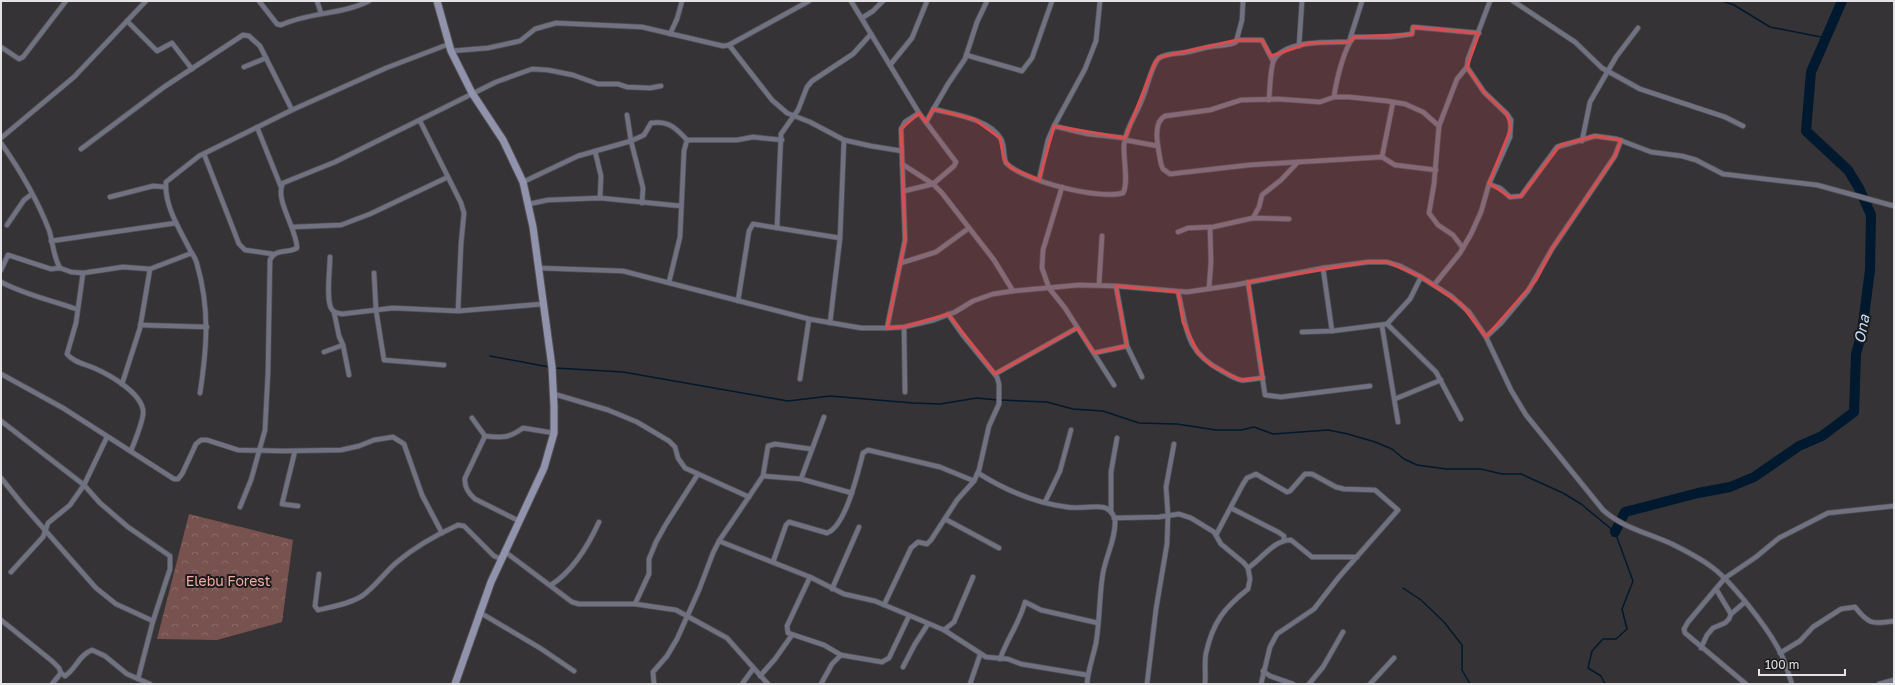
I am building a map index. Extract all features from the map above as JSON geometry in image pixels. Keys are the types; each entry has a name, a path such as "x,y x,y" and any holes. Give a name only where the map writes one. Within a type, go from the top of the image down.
{"main road":[{"path":"437,1 450,47 472,93 503,140 523,182 529,204 554,394 554,433 544,468 504,551 479,612 455,684"}],"street":[{"path":"1,47 19,59 23,57 66,1"},
{"path":"1,138 74,77 146,1"},
{"path":"259,1 277,24 280,25 321,12 342,10 369,1"},
{"path":"317,1 321,12"},
{"path":"670,34 677,19 682,1"},
{"path":"200,393 207,327 206,305 197,262 176,223 168,200 166,182 204,154 292,110 386,68 450,47 488,48 520,41 535,29 556,23 642,27 723,46 729,45 768,22 809,1"},
{"path":"851,1 919,113 956,162 954,166 933,184 904,191"},
{"path":"862,18 873,11 883,1"},
{"path":"890,66 912,38 927,1"},
{"path":"926,122 948,84 962,65 977,22 987,1"},
{"path":"966,56 1022,71 1032,58 1052,1"},
{"path":"1039,180 1048,140 1085,69 1096,41 1100,1"},
{"path":"933,109 974,119 987,127 1000,138 1006,163 1019,173 1085,193 1123,194 1126,187 1124,155 1125,139 1135,112 1142,100 1155,62 1160,57 1214,46 1232,44 1237,40 1242,20 1243,1"},
{"path":"1298,46 1302,1"},
{"path":"1334,97 1336,79 1362,1"},
{"path":"1463,248 1453,235 1438,224 1430,213 1436,170 1439,126 1457,79 1467,67 1468,59 1490,1"},
{"path":"1513,1 1559,30 1597,64 1644,91 1725,117 1743,126"},
{"path":"128,21 157,51 172,43 192,69"},
{"path":"1269,100 1273,61 1279,53 1298,46 1309,43 1349,42 1354,37 1390,37 1412,34 1414,27 1479,33"},
{"path":"1582,141 1590,102 1624,45 1638,28"},
{"path":"777,228 782,140 781,134 798,110 807,87 812,81 860,48 871,34"},
{"path":"81,149 164,87 243,35 250,36 255,40 266,58 292,110"},
{"path":"1237,40 1262,40 1273,61"},
{"path":"729,45 772,100 787,113 844,140 902,151"},
{"path":"244,67 266,58"},
{"path":"1434,285 1463,248 1471,234 1481,212 1489,184 1510,137 1510,120 1507,114 1484,92 1467,67"},
{"path":"281,187 288,180 335,162 420,121 472,93 496,82 532,69 573,75 598,84 618,84 627,87 650,88 661,86"},
{"path":"1436,170 1395,165 1382,157 1221,167 1170,174 1163,169 1158,146 1158,126 1160,120 1165,116 1210,110 1241,100 1320,102 1334,97 1366,98 1405,104 1423,112 1439,126"},
{"path":"1382,157 1393,102"},
{"path":"887,328 905,240 901,129 905,122 919,113"},
{"path":"627,115 631,141 643,188 642,203"},
{"path":"420,121 464,213 458,310"},
{"path":"523,182 560,164 595,151 631,141 644,135 651,123 662,121 671,126 687,140 737,140 753,137 782,140"},
{"path":"1054,126 1088,134 1125,139 1158,146"},
{"path":"204,154 239,244 245,250 273,254 276,252 293,250 297,248 293,227 283,206 281,187 257,128"},
{"path":"1489,184 1498,187 1510,197 1521,196 1555,149 1560,145 1582,141 1595,136 1621,140 1651,152 1674,154 1696,160 1723,174 1817,185 1894,206"},
{"path":"669,282 680,237 684,151 687,140"},
{"path":"830,323 840,238 844,140"},
{"path":"1486,337 1501,323 1536,280 1552,250 1615,156 1621,140"},
{"path":"1,143 32,194 49,230 56,261 60,268"},
{"path":"595,151 601,176 600,198"},
{"path":"1253,218 1265,192 1281,180 1298,162"},
{"path":"902,164 933,184 998,266 1013,291"},
{"path":"293,227 341,225 370,214 448,177"},
{"path":"110,197 153,186 166,187"},
{"path":"1062,187 1041,259 1042,268 1049,288 1094,353 1114,386"},
{"path":"7,225 24,200 32,194"},
{"path":"529,204 548,200 600,198 681,206"},
{"path":"1178,232 1188,228 1210,227 1253,218 1289,218"},
{"path":"51,241 176,223"},
{"path":"738,301 749,228 753,224 840,238"},
{"path":"1209,288 1211,262 1210,227"},
{"path":"901,263 936,252 969,228"},
{"path":"1099,285 1102,236"},
{"path":"1,270 8,255 51,269 60,268 71,272 82,273 123,267 142,267 150,269 192,253"},
{"path":"240,507 251,480 265,430 268,372 270,260 273,254"},
{"path":"330,257 329,298 344,345 349,375"},
{"path":"538,268 623,272 669,282 809,319 860,328 887,328 904,327 934,320 973,301 993,294 1013,291 1079,285 1099,285 1178,292 1368,262 1387,262 1400,266 1434,285 1456,300 1469,312 1486,337 1511,390 1526,415 1564,465 1603,510 1614,519 1627,526 1670,543 1696,556 1710,565 1725,578 1773,640 1780,653 1792,684"},
{"path":"1323,268 1332,331"},
{"path":"122,384 140,325 150,269"},
{"path":"82,273 76,309 76,323 67,354 75,361 115,378 142,404 143,415 131,451"},
{"path":"374,273 376,310 384,360 444,365"},
{"path":"1302,332 1332,331 1382,326 1387,324 1410,299 1421,277"},
{"path":"1,282 34,296 45,298 76,309"},
{"path":"1248,282 1265,395 1281,397 1370,386"},
{"path":"1116,286 1127,346 1142,377"},
{"path":"1178,292 1183,322 1190,342 1198,354 1210,365 1240,380 1263,378"},
{"path":"334,312 342,314 393,308 458,310 543,304"},
{"path":"884,605 911,548 918,542 926,544 932,540 956,500 974,481 978,472 989,426 999,404 999,384 995,374 962,334 948,314"},
{"path":"800,380 809,319"},
{"path":"1387,324 1399,338 1428,363 1441,380 1461,419"},
{"path":"140,325 207,327"},
{"path":"1382,326 1398,422"},
{"path":"904,327 905,392"},
{"path":"995,374 1077,328"},
{"path":"324,352 344,345"},
{"path":"1094,353 1127,346"},
{"path":"1,374 63,408 174,479 178,479 182,474 196,444 201,440 207,440 238,450 260,452 341,450 393,437 404,444 422,495 442,533"},
{"path":"1395,399 1441,380"},
{"path":"554,394 608,410 637,422 669,441 675,447 681,464 685,468 749,497"},
{"path":"801,479 810,449 824,417"},
{"path":"472,418 485,436 499,438 512,436 523,428 554,433"},
{"path":"1,421 84,484 100,503 128,527 170,556 170,569 153,621 138,679"},
{"path":"1045,502 1060,471 1071,430"},
{"path":"485,436 466,478 465,484 469,494 475,499 519,520"},
{"path":"11,572 43,538 48,523 70,505 84,484 107,437"},
{"path":"1087,684 1087,675 1096,642 1103,573 1112,543 1114,518 1111,512 1111,472 1117,438"},
{"path":"654,684 653,672 667,656 699,590 719,541 763,476 769,444 810,449"},
{"path":"1147,684 1156,609 1167,544 1168,515 1166,487 1174,444"},
{"path":"773,562 786,525 794,522 827,533 835,528 850,501 863,453 868,450 940,466 974,481"},
{"path":"295,451 282,504 298,506"},
{"path":"978,472 991,481 1023,496 1068,507 1101,507 1111,512"},
{"path":"1216,535 1248,478 1256,474 1284,491 1290,491 1299,478 1307,473 1312,474 1340,488 1374,490 1398,510 1398,512 1357,557 1314,609 1282,628 1276,634 1270,647 1261,684"},
{"path":"635,604 649,574 649,559 656,542 698,474"},
{"path":"763,476 801,479 852,493"},
{"path":"1,478 45,531 96,588 116,604 153,621"},
{"path":"1746,684 1701,648 1685,633 1684,630 1725,578 1756,557 1779,538 1818,517 1831,512 1894,506"},
{"path":"1231,508 1278,532 1284,536 1284,540"},
{"path":"1114,518 1159,517 1183,514 1209,529 1216,535 1221,544 1248,568 1250,579 1248,589 1231,602 1218,620 1213,630 1206,653 1205,684"},
{"path":"945,519 999,548"},
{"path":"551,586 563,578 573,566 591,539 599,522"},
{"path":"319,574 315,606 318,610 349,602 369,590 396,563 426,540 458,526 464,526 494,556 501,559"},
{"path":"832,589 859,527"},
{"path":"1248,568 1277,543 1284,540 1291,540 1312,557 1357,557"},
{"path":"719,541 810,577 832,589 884,605 944,630 980,655 1087,675"},
{"path":"504,551 572,602 579,604 635,604 676,610 727,638 753,669 768,684"},
{"path":"810,577 787,626 788,633 824,645 841,655 882,662 888,658 909,616"},
{"path":"944,630 954,622 973,577"},
{"path":"1716,589 1731,614"},
{"path":"1000,659 1006,642 1022,615 1025,602 1041,610 1098,624"},
{"path":"1701,648 1707,635 1713,628 1727,621 1731,614 1745,602"},
{"path":"1780,653 1800,641 1813,627 1845,608 1855,607 1870,622 1875,623 1894,621"},
{"path":"479,612 540,648 574,671"},
{"path":"1,620 52,661 59,668 61,674"},
{"path":"903,667 928,624"},
{"path":"1309,684 1323,667 1343,632"},
{"path":"760,676 775,659 792,635"},
{"path":"61,674 65,676 69,673 86,652 92,650 105,656 127,674 150,684"},
{"path":"821,684 832,664 841,655"},
{"path":"970,684 980,655"},
{"path":"1370,684 1394,658"},
{"path":"742,684 753,669"},
{"path":"1263,671 1270,676 1293,684"},
{"path":"52,684 61,674"},
{"path":"1879,684 1894,680"}],"highlighted area":[{"path":"1413,27 1423,27 1479,33 1467,67 1484,92 1507,114 1511,128 1489,183 1510,197 1521,196 1560,145 1595,136 1621,140 1615,156 1552,249 1536,280 1486,337 1461,304 1421,277 1387,262 1368,262 1248,282 1263,378 1240,380 1211,365 1198,353 1183,322 1178,292 1116,286 1127,346 1094,353 1077,328 995,374 948,314 904,327 887,328 905,240 901,129 919,113 926,122 933,109 974,119 1000,138 1004,159 1011,168 1039,180 1054,126 1125,138 1155,62 1160,57 1237,40 1262,40 1271,56 1309,43 1349,42 1354,37 1412,34"}],"green space":[{"name":"Elebu Forest","path":"189,514 293,540 282,622 217,640 157,639"}],"waterway":[{"path":"1722,1 1734,5 1770,27 1826,38"},
{"name":"Ona","path":"1615,532 1625,512 1698,493 1730,487 1754,477 1799,446 1822,436 1854,412 1856,354 1862,332 1870,270 1871,215 1859,188 1848,170 1806,131 1811,72 1842,1"},
{"path":"490,356 549,367"},
{"path":"555,368 623,372 788,401 830,396 940,404 977,398 997,400"},
{"path":"1001,400 1047,402 1073,409 1103,411 1139,423 1177,424 1216,430 1241,430 1254,427 1273,434 1328,430 1375,442 1392,449 1404,459 1417,465 1446,469 1481,469 1502,474 1521,474 1563,493 1581,504 1615,532 1633,581 1622,609 1627,629 1616,639 1603,639 1592,651 1588,668 1601,676 1605,684"},
{"path":"1403,588 1421,600 1444,622 1462,645 1462,670 1470,684"}]}
